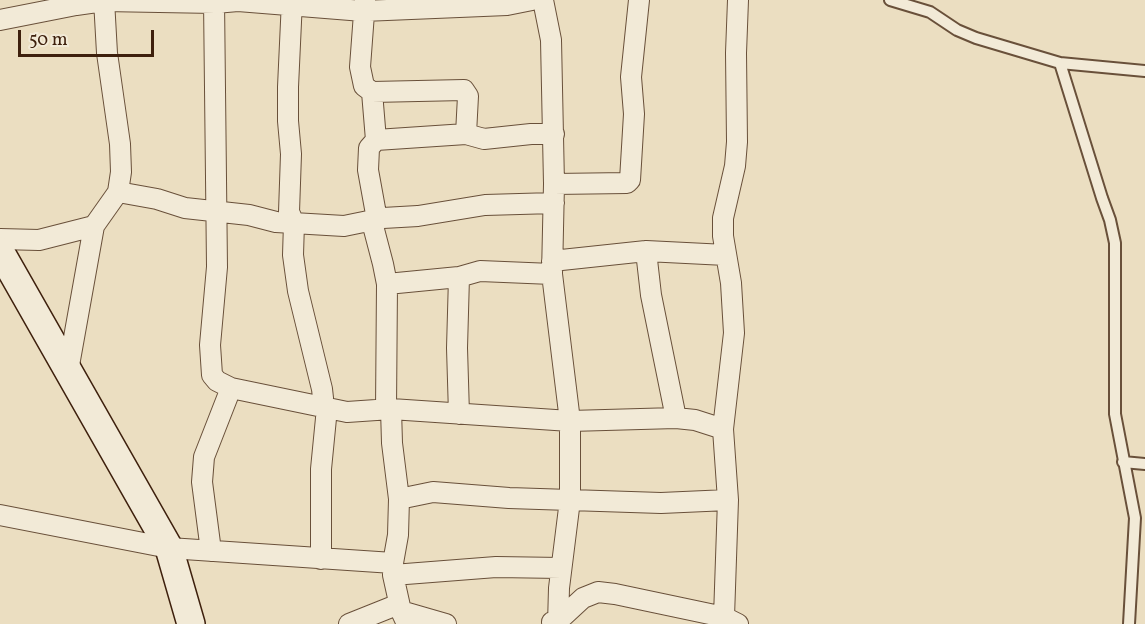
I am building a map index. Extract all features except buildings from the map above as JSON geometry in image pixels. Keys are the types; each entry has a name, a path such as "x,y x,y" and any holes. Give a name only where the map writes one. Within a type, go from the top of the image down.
{"street":[{"path":"0,20 76,4 104,1 507,6 532,0"},
{"path":"543,0 552,40 554,134 552,268 570,421 570,500 554,623"},
{"path":"118,192 156,199 185,208 249,215 294,224 344,226 383,218 418,216 627,183 630,180 634,114 631,77 639,0"},
{"path":"554,623 584,598 598,592 731,621 728,500 723,429 734,333 723,218 735,166 737,142 738,0"},
{"path":"68,371 85,265 94,226 118,192 122,160 107,53 104,1"},
{"path":"214,1 217,267 210,345 212,375 217,381 231,388 347,412 388,409 570,421 676,418 695,420 723,429"},
{"path":"292,3 288,96 291,154 289,212 294,224 292,255 295,272 323,398 321,559"},
{"path":"364,5 361,79 364,86 372,92 464,90 468,96 466,134"},
{"path":"372,92 376,140"},
{"path":"402,613 393,569 398,535 399,498 388,409 387,284 372,222 376,214 368,159 369,148 376,140 466,134 484,139 554,134"},
{"path":"94,226 1,251 169,548 191,624"},
{"path":"387,284 459,277 480,271 552,268 646,251 726,255"},
{"path":"646,251 651,296 676,418"},
{"path":"459,277 456,348 459,414"},
{"path":"211,551 202,482 204,457 231,388"},
{"path":"399,498 442,492 508,498 662,503 728,500"},
{"path":"0,515 169,548 321,559 393,569 561,568"},
{"path":"349,624 402,613 446,624"}],"lane":[{"path":"890,0 930,12 957,30 976,38 1060,63 1145,71"},
{"path":"1060,63 1110,220 1115,243 1115,414 1135,518 1129,624"},
{"path":"1123,462 1145,464"}]}
